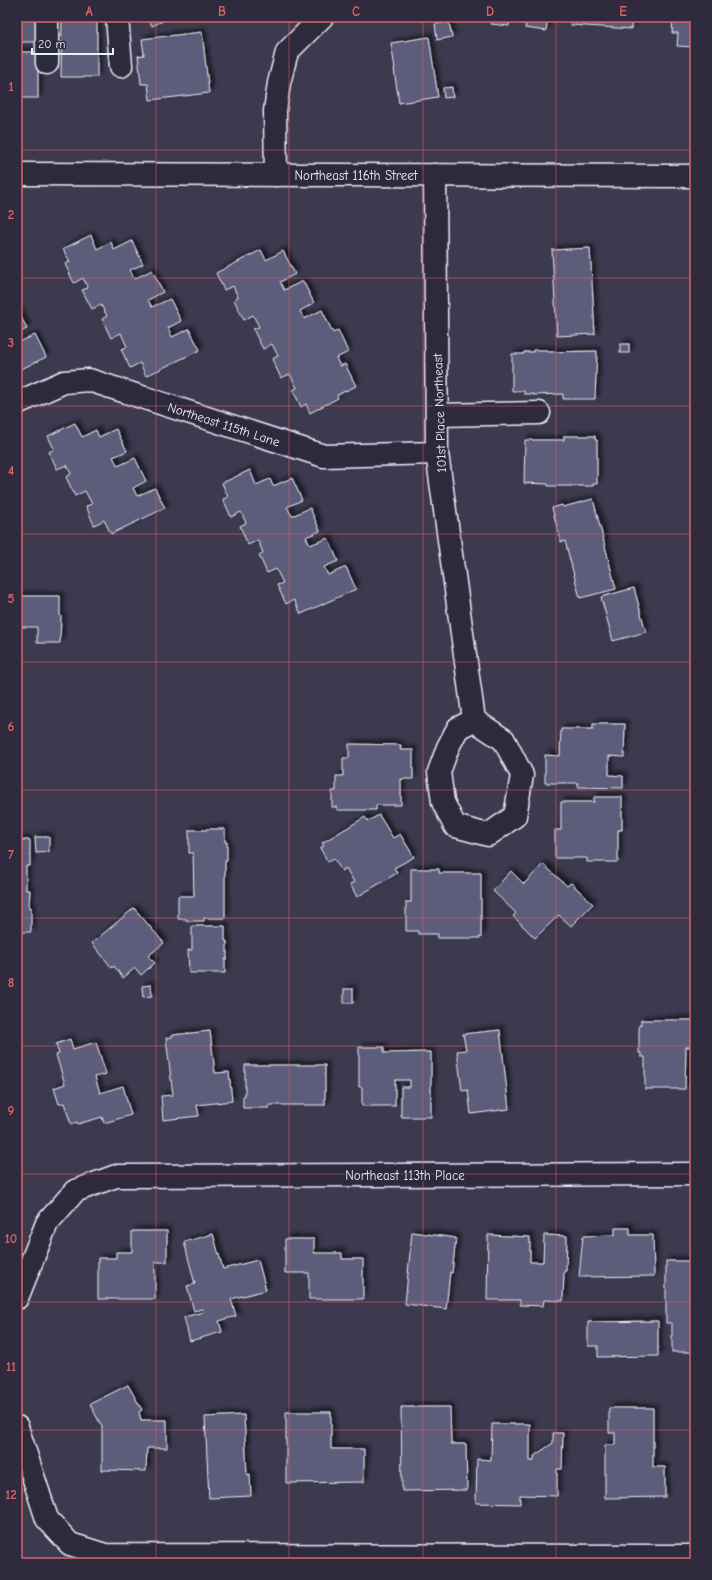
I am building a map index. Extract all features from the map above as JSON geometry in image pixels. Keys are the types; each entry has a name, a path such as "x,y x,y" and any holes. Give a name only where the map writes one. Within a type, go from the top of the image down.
{"street":[{"path":"47,17 47,63"},
{"path":"117,17 121,66"},
{"path":"276,175 275,111 279,83 287,52 322,17"},
{"name":"Northeast 116th Street","path":"17,174 695,176"},
{"name":"101st Place Northeast","path":"435,175 437,453 474,720"},
{"name":"Northeast 115th Lane","path":"17,403 64,382 89,380 324,456 437,453"},
{"path":"437,415 539,413"},
{"path":"474,720 504,740 522,774 515,816 488,835 455,826 442,802 439,772 448,747 458,728 474,720"},
{"name":"Northeast 113th Place","path":"17,1298 47,1223 75,1191 116,1176 695,1174"},
{"path":"17,1427 46,1519 70,1544 105,1555 695,1556"}],"building":[{"path":"17,17 39,17 39,42 17,42"},
{"path":"62,17 97,17 97,77 61,77"},
{"path":"148,17 171,17 152,26"},
{"path":"429,17 453,17 453,18 429,19"},
{"path":"492,17 511,17 509,26 491,24"},
{"path":"518,17 548,17 546,31 525,28 526,24 517,23"},
{"path":"572,17 632,17 631,29 571,25"},
{"path":"673,17 695,17 695,47 677,46 678,33 672,33"},
{"path":"449,22 452,37 437,40 435,24"},
{"path":"202,32 209,93 150,100 148,84 141,84 138,56 144,55 142,39"},
{"path":"429,37 438,97 399,103 391,43"},
{"path":"17,52 38,52 38,98 17,98"},
{"path":"452,87 453,97 444,98 443,88"},
{"path":"91,235 97,249 111,242 114,250 132,241 143,264 130,270 134,279 152,270 163,292 148,300 152,307 170,299 181,321 168,328 172,337 189,329 200,350 146,376 140,363 130,368 121,349 127,347 121,333 111,338 102,319 107,316 101,305 92,309 82,290 88,288 83,278 74,283 65,264 70,262 63,249"},
{"path":"590,248 595,334 557,336 552,250"},
{"path":"261,250 266,260 283,251 295,274 280,282 284,290 303,281 314,303 300,311 304,319 322,310 333,333 338,330 348,352 336,358 340,366 345,364 356,386 337,395 338,398 310,413 306,404 301,407 293,390 297,388 290,374 281,378 272,359 278,356 272,344 263,349 253,329 259,327 253,315 244,320 234,300 238,297 233,286 224,290 216,273"},
{"path":"17,308 27,329 17,333"},
{"path":"35,335 46,357 17,371 17,343"},
{"path":"620,344 629,344 629,353 620,353"},
{"path":"533,350 548,350 548,352 597,351 595,399 563,399 563,394 533,395 524,394 524,391 512,391 512,354 524,354 524,352 533,352"},
{"path":"75,423 82,437 96,430 99,437 116,429 127,451 113,457 118,466 135,458 146,481 133,488 137,496 155,488 165,508 111,534 104,520 94,525 86,506 92,504 85,491 75,496 66,477 71,474 67,465 57,469 49,452 54,449 48,436"},
{"path":"564,436 595,436 595,440 597,440 597,484 593,484 593,486 548,486 548,484 524,483 525,440 564,440"},
{"path":"250,470 256,485 270,479 273,486 292,478 302,500 287,507 292,516 310,508 320,531 306,537 310,545 328,538 338,561 324,567 328,575 346,567 356,589 301,614 294,600 286,604 277,585 283,583 276,569 267,573 259,555 263,553 258,540 248,545 240,526 246,523 241,512 231,517 223,499 228,497 222,483"},
{"path":"593,499 616,589 580,598 565,541 561,542 552,508 562,505 563,507"},
{"path":"634,588 646,632 613,641 601,597"},
{"path":"17,596 60,596 60,643 37,643 37,627 17,627"},
{"path":"593,724 625,724 624,757 609,756 609,775 623,776 623,788 578,787 578,783 545,783 545,755 560,756 561,729 593,729"},
{"path":"349,744 401,745 400,750 413,750 413,779 401,779 401,805 376,805 376,810 337,810 337,807 332,807 332,791 336,791 336,776 343,776 343,758 349,758"},
{"path":"594,797 622,797 622,830 618,830 618,862 587,862 587,858 555,858 555,830 561,830 561,802 594,802"},
{"path":"379,815 393,838 400,834 414,857 394,868 397,873 357,897 350,884 354,882 346,868 342,871 334,859 328,862 320,848 324,846 322,843 365,817 368,821"},
{"path":"225,829 227,861 225,861 225,918 204,918 204,921 187,921 187,919 178,919 178,896 194,896 193,853 189,853 189,830"},
{"path":"35,837 49,837 49,852 36,853"},
{"path":"17,840 30,840 30,866 26,866 26,890 30,890 29,907 31,907 31,932 17,932"},
{"path":"543,864 567,886 571,883 593,904 571,926 559,915 535,938 513,916 516,913 493,891 511,871 524,884"},
{"path":"411,869 439,869 439,873 481,873 481,938 438,938 438,934 418,934 418,931 406,931 406,902 411,902"},
{"path":"134,908 164,943 148,956 155,963 141,975 135,968 123,978 114,966 112,968 92,943"},
{"path":"192,926 225,926 227,959 225,959 225,973 189,973 188,950 192,950"},
{"path":"151,985 152,996 143,997 142,986"},
{"path":"344,989 353,989 353,1003 344,1003"},
{"path":"641,1020 695,1020 695,1047 686,1047 685,1089 645,1089 645,1057 641,1057 641,1053 639,1053 639,1025 641,1025"},
{"path":"500,1030 509,1109 471,1114 468,1090 462,1091 457,1051 466,1050 463,1034"},
{"path":"210,1031 215,1073 229,1072 232,1101 197,1105 199,1116 163,1120 161,1096 173,1095 166,1038 172,1037 172,1035"},
{"path":"70,1039 73,1049 96,1042 106,1074 95,1077 100,1093 123,1086 131,1115 104,1123 102,1117 78,1124 77,1122 71,1124 64,1103 59,1104 54,1088 65,1084 56,1055 59,1054 56,1044"},
{"path":"359,1047 384,1047 384,1053 431,1052 431,1117 401,1117 401,1087 410,1087 410,1080 395,1080 395,1106 362,1106 362,1087 359,1087"},
{"path":"245,1065 325,1065 325,1105 269,1105 269,1108 243,1108 243,1096 245,1096"},
{"path":"615,1228 630,1228 630,1235 653,1235 654,1276 579,1277 583,1236 615,1235"},
{"path":"132,1231 167,1231 167,1262 155,1262 155,1299 98,1299 98,1258 116,1258 116,1252 132,1252"},
{"path":"412,1232 456,1238 446,1309 405,1304"},
{"path":"213,1234 223,1269 258,1260 266,1290 231,1299 236,1316 219,1321 222,1332 190,1341 184,1317 203,1312 202,1309 194,1311 187,1286 195,1284 184,1242"},
{"path":"488,1235 530,1237 530,1262 543,1262 544,1235 567,1236 563,1301 544,1300 543,1306 520,1305 520,1300 487,1300"},
{"path":"285,1239 314,1239 314,1253 342,1253 342,1259 363,1259 363,1299 309,1299 309,1273 285,1273"},
{"path":"666,1261 695,1261 695,1352 672,1352 672,1323 666,1323"},
{"path":"658,1321 658,1356 598,1357 598,1346 588,1346 588,1322"},
{"path":"128,1385 142,1410 139,1412 141,1420 167,1420 167,1448 147,1448 146,1471 102,1470 102,1427 90,1404"},
{"path":"401,1407 450,1407 451,1444 466,1444 467,1490 402,1491"},
{"path":"609,1408 653,1408 653,1467 665,1467 665,1497 605,1498 605,1445 615,1445 615,1433 609,1433"},
{"path":"286,1412 331,1412 331,1449 364,1449 364,1482 286,1483"},
{"path":"244,1415 247,1475 250,1474 251,1496 209,1498 205,1417"},
{"path":"492,1424 530,1424 530,1461 534,1461 534,1456 553,1443 553,1433 563,1433 562,1469 557,1469 557,1496 520,1495 520,1504 476,1503 477,1459 491,1460"}]}
